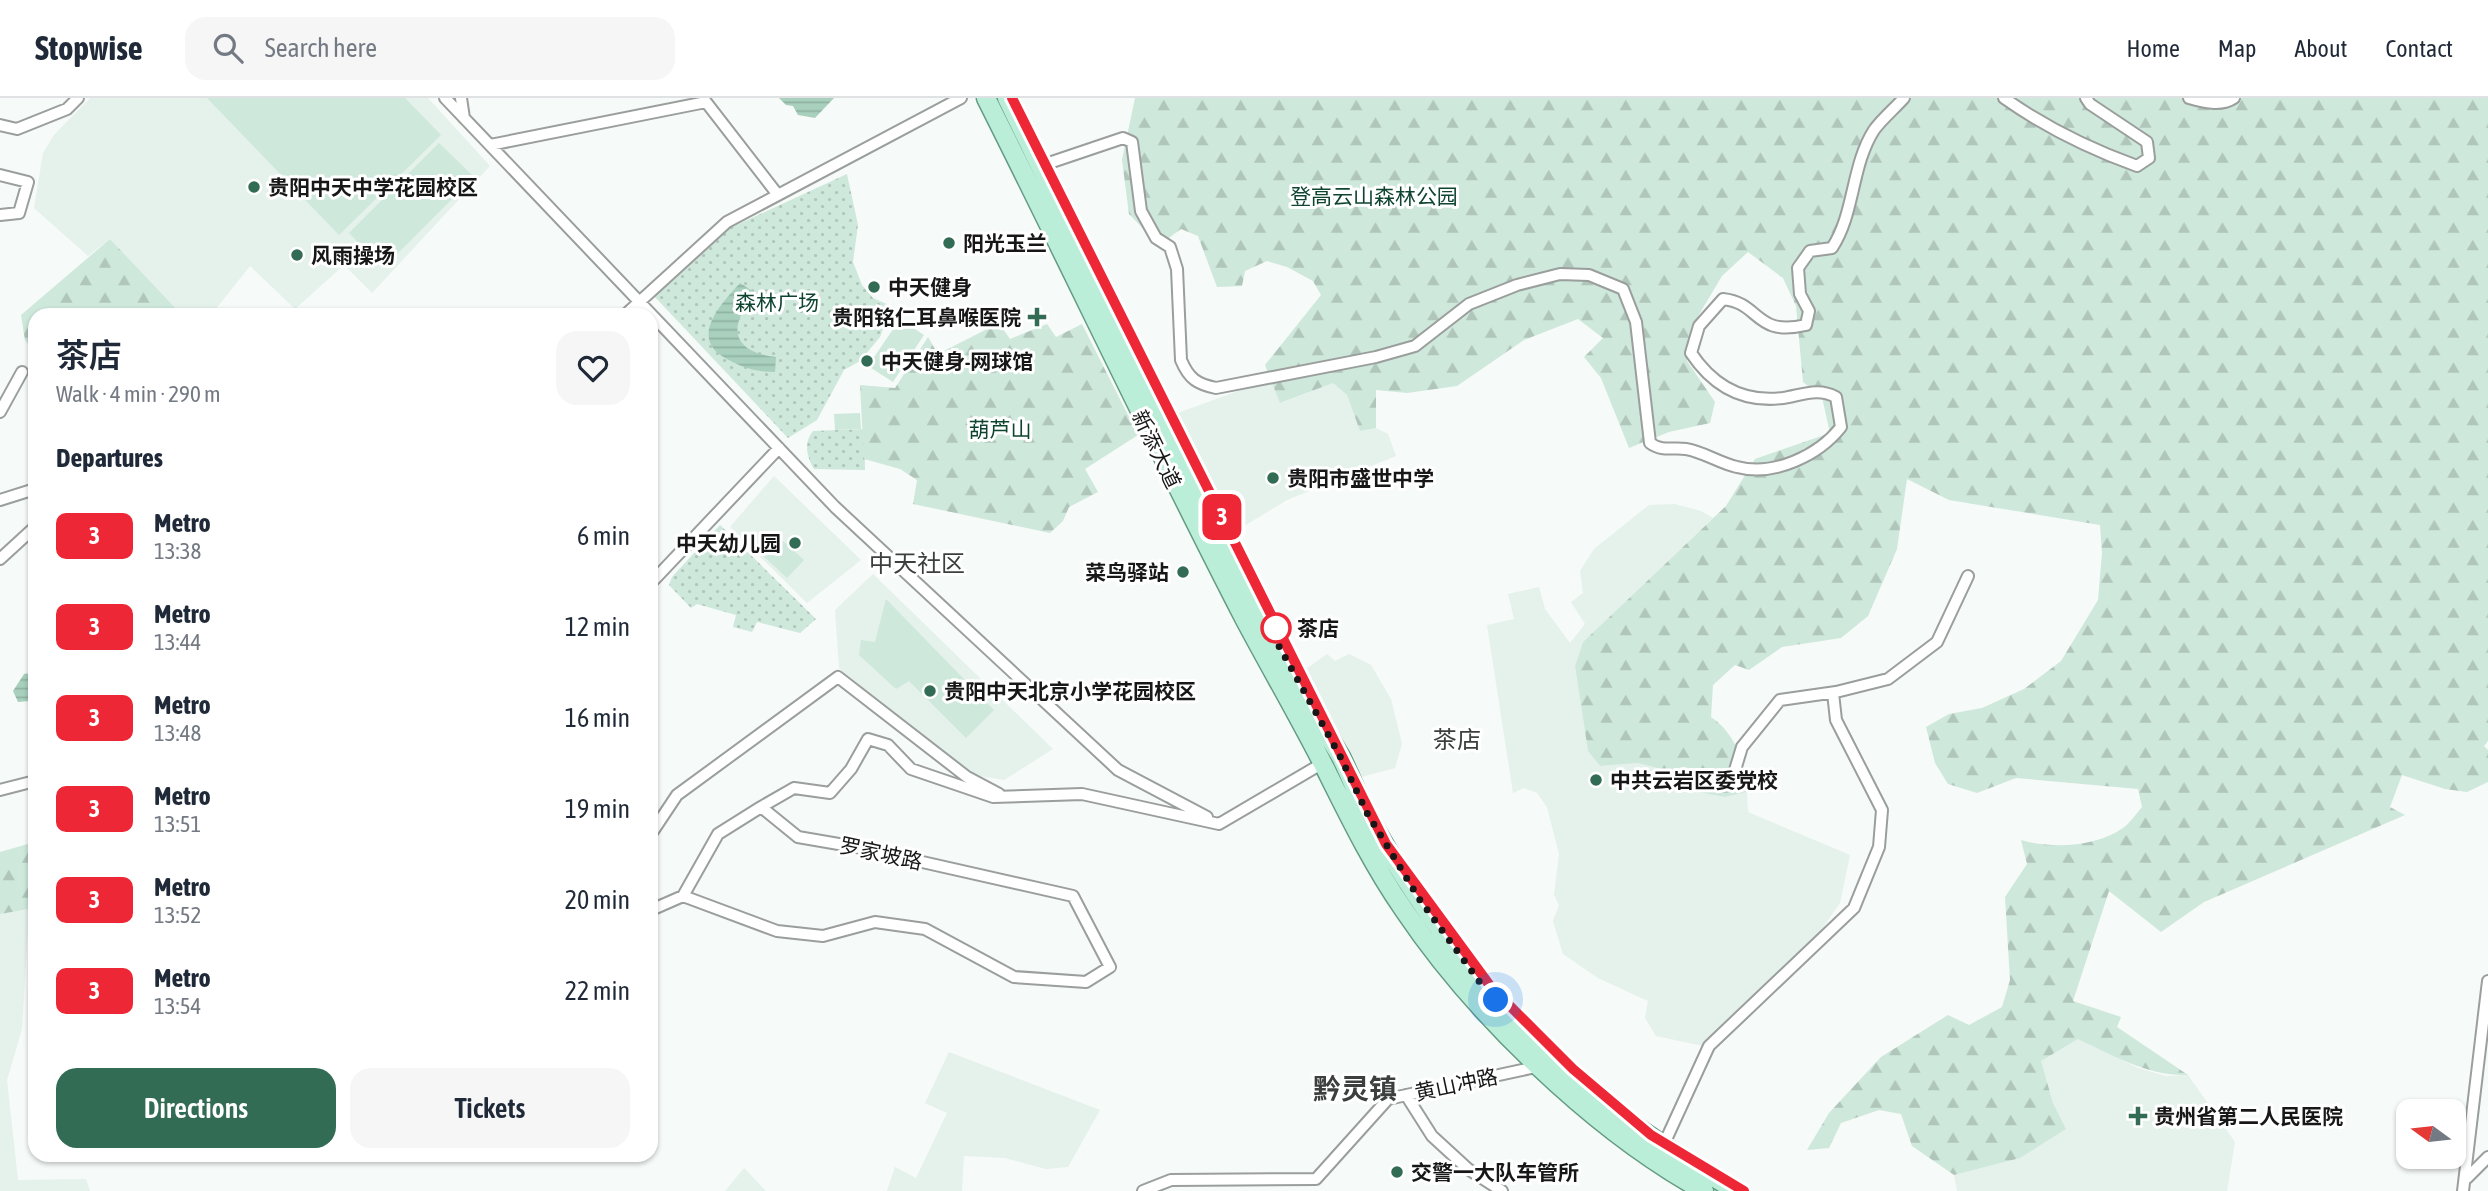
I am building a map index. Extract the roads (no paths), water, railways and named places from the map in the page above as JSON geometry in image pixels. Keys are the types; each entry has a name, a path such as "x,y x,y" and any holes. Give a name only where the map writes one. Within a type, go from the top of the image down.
{"main road":[{"name":"新添大道","path":"986,98 1070,266 1154,445 1323,764 1350,822 1404,912 1467,989 1616,1132 1703,1191"},
{"name":"新添大道","path":"1007,98 1172,439 1367,813 1420,900 1479,981 1544,1061 1737,1191"}],"street":[{"path":"0,125 17,130 67,109 78,98"},
{"path":"445,98 646,308"},
{"path":"461,98 464,118"},
{"path":"633,308 727,222 961,98"},
{"path":"1040,166 1123,138 1132,142 1141,211 1156,238 1170,247 1177,269 1181,360 1186,373 1198,384 1216,387 1415,346 1469,304 1528,282 1560,275 1588,275 1623,289 1636,322 1650,443 1657,449 1686,449 1737,468 1772,470 1828,444 1842,427 1836,397 1824,391 1780,399 1743,397 1706,375 1691,353 1699,326 1723,299 1738,301 1763,322 1785,330 1806,326 1809,311 1800,294 1798,268 1810,251 1832,248 1844,230 1855,181 1874,131 1904,98"},
{"path":"2004,98 2027,114 2100,153 2137,166 2150,158 2147,142 2090,104 2086,98"},
{"path":"2189,98 2207,103 2229,102 2234,98"},
{"path":"490,145 706,100 778,195"},
{"path":"0,175 28,183 19,213 0,215"},
{"path":"658,321 835,507 1118,770 1219,824"},
{"path":"0,412 22,372"},
{"path":"658,576 779,448"},
{"path":"0,500 28,491"},
{"path":"0,559 28,533"},
{"path":"1734,770 1742,747 1780,700 1833,693 1888,679 1937,642 1968,576"},
{"path":"658,824 677,795 838,677 967,777 1004,797"},
{"path":"1664,1144 1709,1046 1854,908 1879,846 1882,810 1836,720 1833,693"},
{"path":"658,907 683,896 718,834 794,788 830,793 851,769 867,739 888,745 911,769 993,797 1082,794 1219,824 1323,764"},
{"path":"0,790 28,783"},
{"name":"罗家坡路","path":"683,896 777,931 823,936 876,922 925,929 1014,977 1086,982 1110,967 1073,896 856,847 798,837 761,807"},
{"path":"2463,1191 2467,1178 2488,981"},
{"name":"黄山冲路","path":"1143,1191 1171,1181 1315,1179 1388,1099 1544,1061"},
{"path":"1406,1095 1432,1136 1468,1169 1502,1191"},
{"path":"2467,1178 2488,1157"}],"metro line":[{"name":"3","path":"1012,98 1332,742 1386,844 1491,987 1573,1069 1651,1135 1744,1191"}],"place":[{"name":"贵阳中天中学花园校区","path":"254,187"},
{"name":"阳光玉兰","path":"949,243"},
{"name":"风雨操场","path":"297,255"},
{"name":"中天健身","path":"874,287"},
{"name":"贵阳铭仁耳鼻喉医院","path":"1037,317"},
{"name":"中天健身-网球馆","path":"867,361"},
{"name":"贵阳市盛世中学","path":"1273,478"},
{"name":"中天幼儿园","path":"795,543"},
{"name":"菜鸟驿站","path":"1183,572"},
{"name":"茶店","path":"1276,628"},
{"name":"贵阳中天北京小学花园校区","path":"930,691"},
{"name":"中共云岩区委党校","path":"1596,780"},
{"name":"贵州省第二人民医院","path":"2138,1116"},
{"name":"交警一大队车管所","path":"1397,1172"}],"district":[{"name":"中天社区","path":"917,563"},
{"name":"茶店","path":"1457,739"},
{"name":"黔灵镇","path":"1355,1089"}],"park label":[{"name":"登高云山森林公园","path":"1374,196"},
{"name":"森林广场","path":"777,302"},
{"name":"葫芦山","path":"1000,429"}]}
